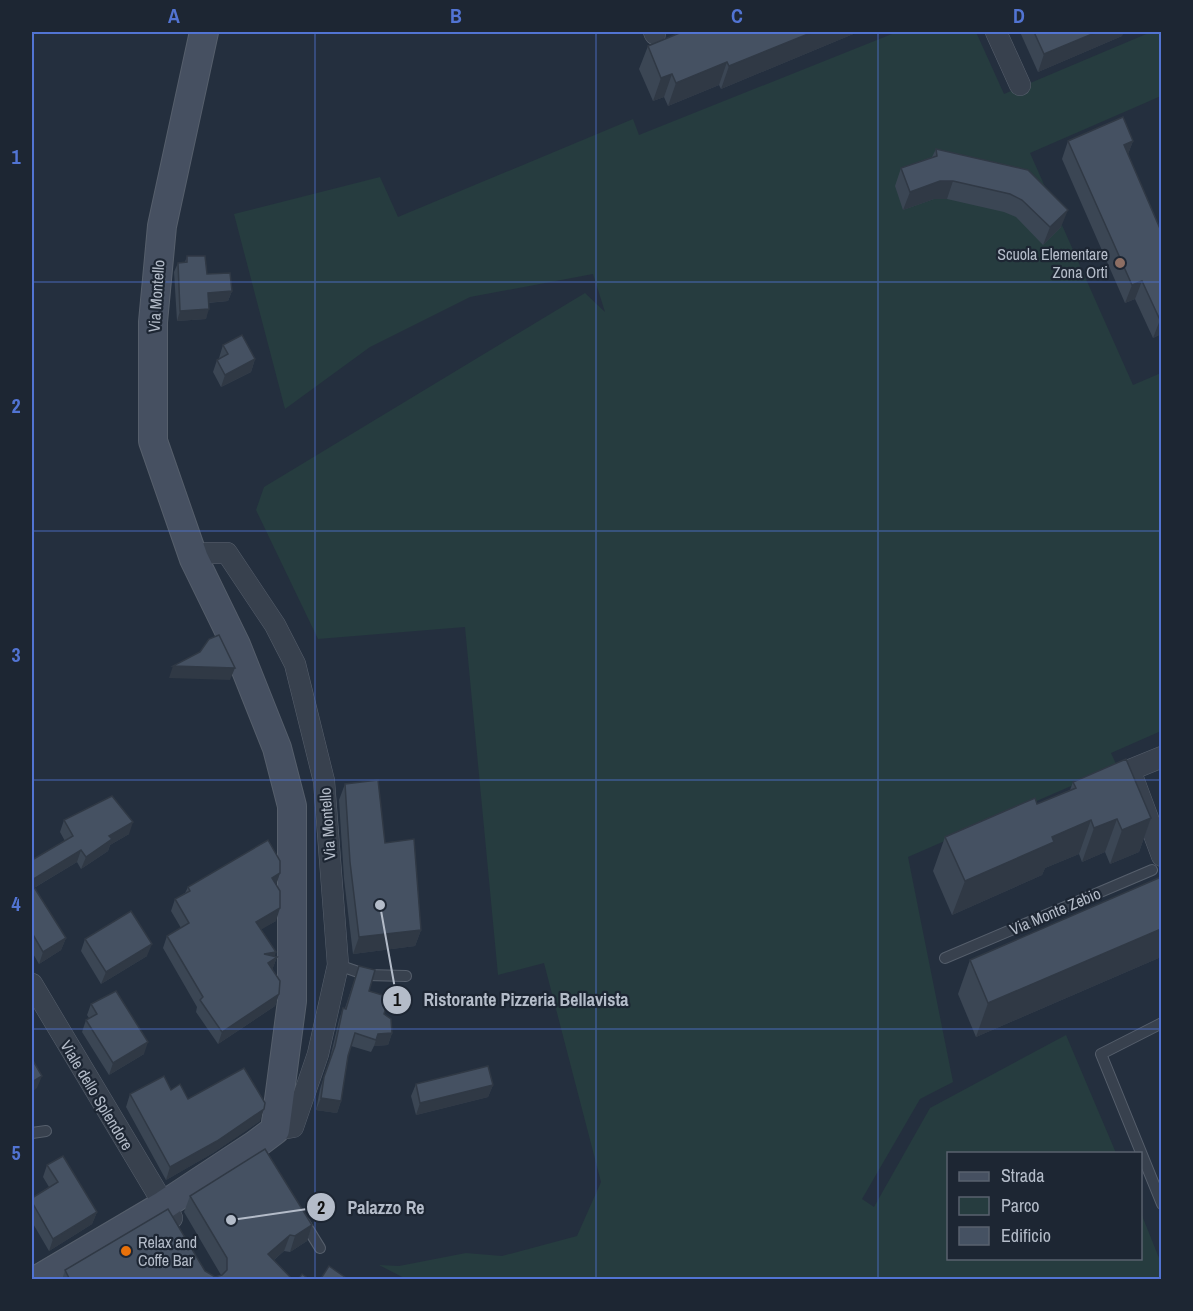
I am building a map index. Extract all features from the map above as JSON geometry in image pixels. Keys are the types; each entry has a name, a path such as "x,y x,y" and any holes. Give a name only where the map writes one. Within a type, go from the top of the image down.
{"main road":[{"name":"Via Montello","path":"34,1278 164,1205 264,1143 292,1001 292,806 277,748 236,645 194,559 153,441 153,322 162,226 204,32"}],"street":[{"path":"996,32 1020,85"},
{"name":"Via Montello","path":"194,559 207,553 226,553 275,625 294,664 324,781 338,965 318,1054 293,1127 264,1143"},
{"name":"Via Monte Zebio","path":"1158,862 1130,770 1161,757"},
{"name":"Viale dello Splendore","path":"32,984 181,1233"}],"lane":[{"name":"Via Monte Zebio","path":"945,958 1158,862"},
{"path":"338,965 367,975 406,976"},
{"path":"1161,1023 1101,1054 1143,1151 1161,1204"},
{"path":"32,1132 45,1131"},
{"path":"297,1212 320,1248"}],"green space":[{"path":"897,32 976,32 1004,94 1151,32 1161,32 1161,96 1030,153 1133,385 1161,373 1161,731 1111,753 1117,766 908,857 953,1082 920,1099 862,1199 874,1207 930,1108 1066,1035 1116,1152 947,1152 947,1260 1142,1260 1142,1216 1161,1263 1161,1279 408,1280 379,1265 399,1266 466,1253 502,1256 577,1236 601,1182 544,963 498,975 465,627 318,639 256,510 264,487 585,293 605,312 593,274 470,297 370,347 285,409 234,214 380,177 398,217 633,119 639,135"}],"building":[{"path":"682,32 813,32 729,66 727,62 676,83 672,74 661,78 648,46"},
{"path":"1034,32 1097,32 1044,54"},
{"path":"1123,117 1133,141 1124,145 1161,231 1160,320 1142,281 1132,285 1068,141"},
{"path":"936,149 1028,170 1068,210 1050,227 1022,200 1010,194 953,181 940,181 910,192 901,168 937,156"},
{"path":"187,256 205,256 207,274 230,273 232,291 208,293 209,309 180,311 178,263 187,262"},
{"path":"242,335 255,359 225,375 217,360 228,354 223,345"},
{"path":"219,635 235,668 173,666 200,652 209,639"},
{"path":"1126,759 1151,818 1122,830 1117,819 1094,828 1091,820 1052,837 1054,842 965,881 945,837 1035,798 1037,804 1076,788 1073,782"},
{"path":"378,780 385,843 414,839 421,930 359,937 350,862 345,784"},
{"path":"112,796 133,822 109,836 112,839 86,857 81,850 32,880 32,860 73,836 64,820"},
{"path":"268,840 280,861 280,873 272,878 280,891 280,908 256,922 276,952 264,954 277,957 268,963 280,981 279,994 222,1032 200,1000 203,997 167,936 189,923 175,899 190,891 188,887"},
{"path":"1161,877 1161,929 988,1003 970,960"},
{"path":"32,884 66,938 43,952 32,933"},
{"path":"131,911 152,944 106,972 85,939"},
{"path":"359,966 375,970 369,991 389,997 384,1014 391,1019 392,1033 378,1034 376,1040 355,1033 348,1056 341,1101 321,1098 324,1077 335,1046 343,1008 346,1009"},
{"path":"116,991 148,1042 113,1063 86,1020 97,1014 91,1004"},
{"path":"32,1059 42,1076 32,1082"},
{"path":"488,1066 493,1085 420,1103 416,1084"},
{"path":"244,1068 265,1103 264,1109 217,1141 170,1167 130,1094 164,1076 171,1090 180,1084 188,1099"},
{"path":"265,1149 312,1225 295,1236 290,1235 268,1254 293,1280 70,1280 65,1270 168,1209 205,1271 215,1277 222,1275 227,1270 227,1258 190,1196"},
{"path":"63,1156 97,1212 53,1239 32,1202 32,1198 58,1182 47,1165"},
{"path":"329,1266 349,1280 320,1280"},
{"path":"302,1274 310,1280 298,1280"}],"place":[{"name":"Scuola Elementare Zona Orti","path":"1120,263"},
{"name":"Ristorante Pizzeria Bellavista","path":"380,905"},
{"name":"Palazzo Re","path":"231,1220"},
{"name":"Relax and Coffe Bar","path":"126,1251"}]}
